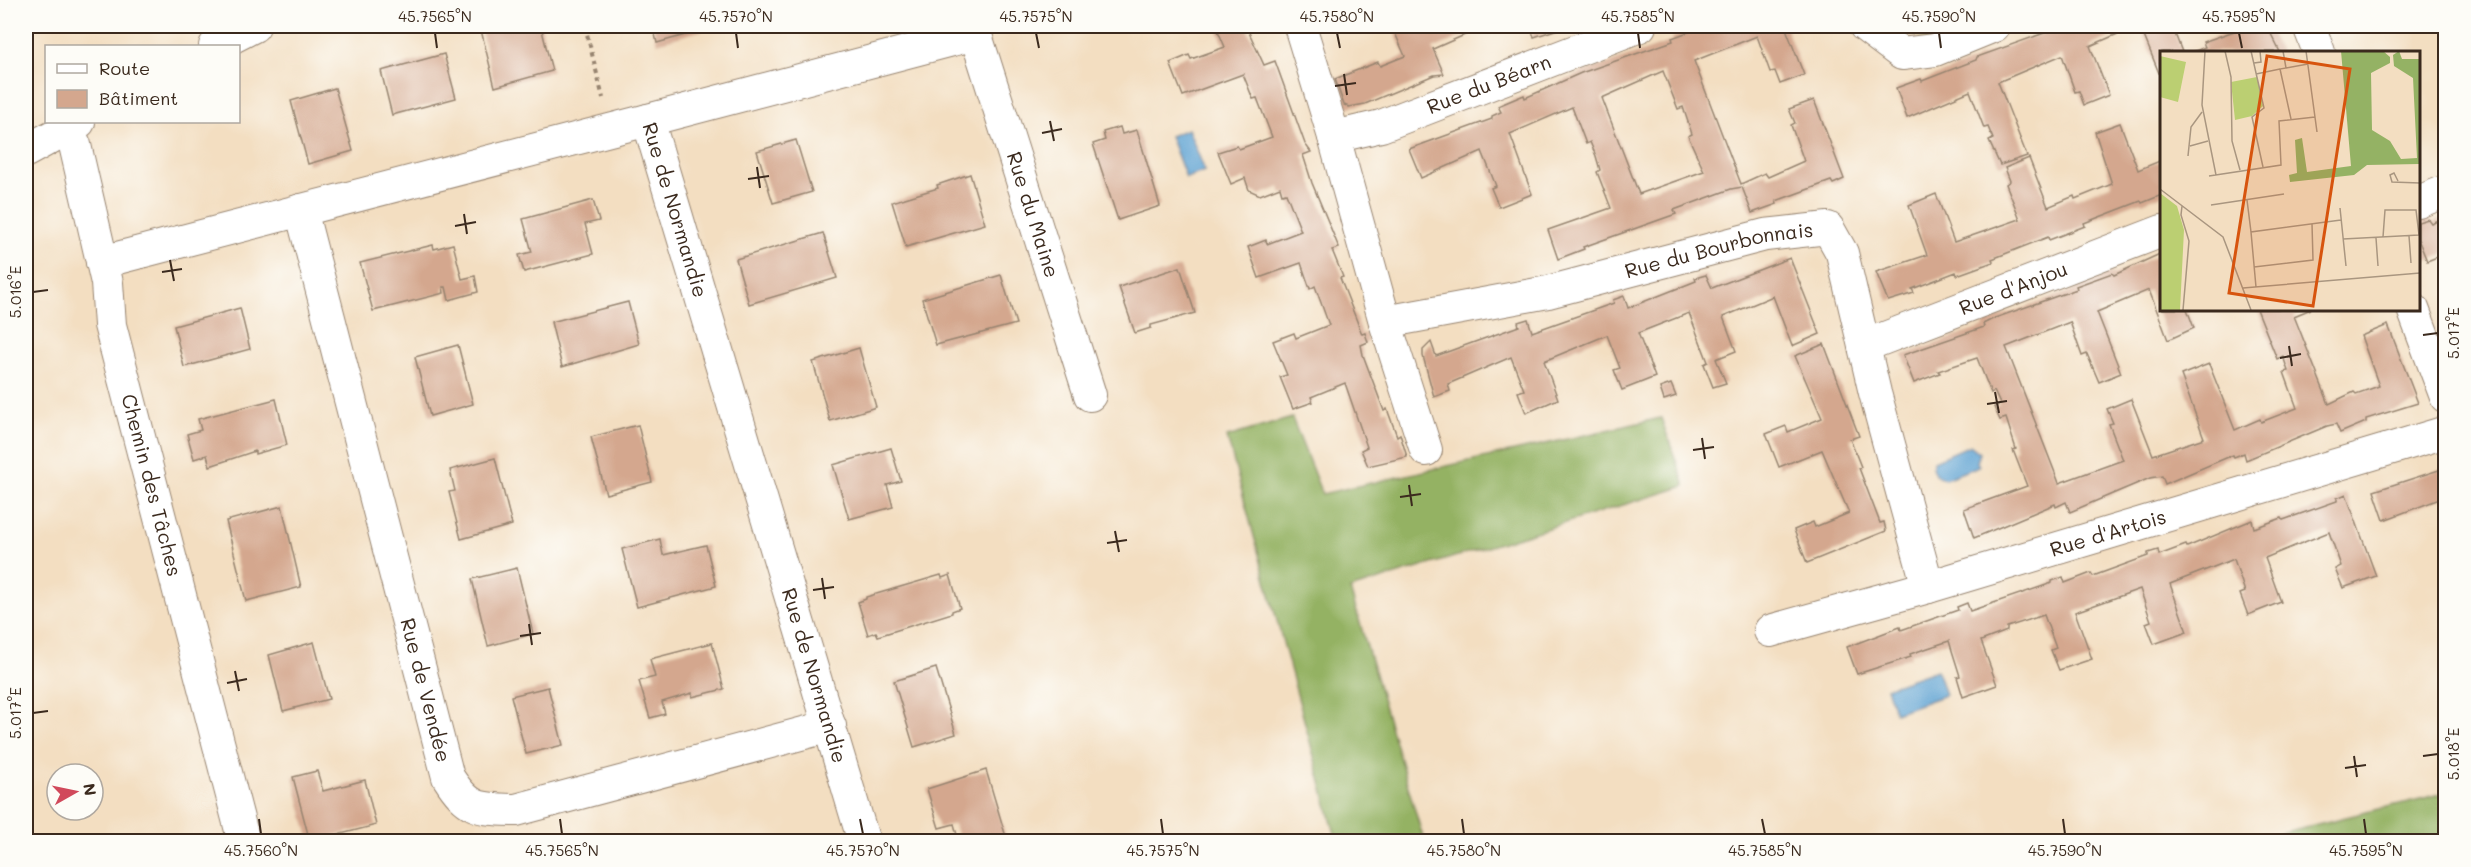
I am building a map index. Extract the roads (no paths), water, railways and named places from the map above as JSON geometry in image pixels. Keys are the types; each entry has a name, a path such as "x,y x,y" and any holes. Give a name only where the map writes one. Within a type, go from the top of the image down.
{"street":[{"path":"217,45 254,26"},
{"path":"1300,26 1334,137 1385,322 1426,450"},
{"name":"Rue du Béarn","path":"1334,137 1381,126 1641,26"},
{"path":"1865,26 1902,54 1935,50 1994,26"},
{"path":"2309,26 2319,51"},
{"name":"Rue du Maine","path":"648,120 974,30 1090,395"},
{"name":"Rue de Normandie","path":"102,262 648,120 864,842"},
{"path":"26,151 73,125"},
{"name":"Chemin des Tâches","path":"73,125 75,145 107,283 110,325 244,842"},
{"path":"2420,201 2445,191"},
{"name":"Rue de Vendée","path":"301,210 448,777 463,800 487,810 516,810 830,726"},
{"name":"Rue du Bourbonnais","path":"1385,322 1548,292 1765,235 1827,228 1842,254 1928,587"},
{"name":"Rue d'Anjou","path":"1864,346 2160,232"},
{"path":"2413,310 2445,397"},
{"name":"Rue d'Artois","path":"1770,631 1928,587 2445,432"}],"water":[{"path":"1188,129 1205,171 1186,178 1170,136"},
{"path":"1970,445 1980,453 1977,462 1979,466 1945,479 1935,475 1932,467 1934,461"},
{"path":"1937,670 1945,695 1895,713 1886,688"}]}
